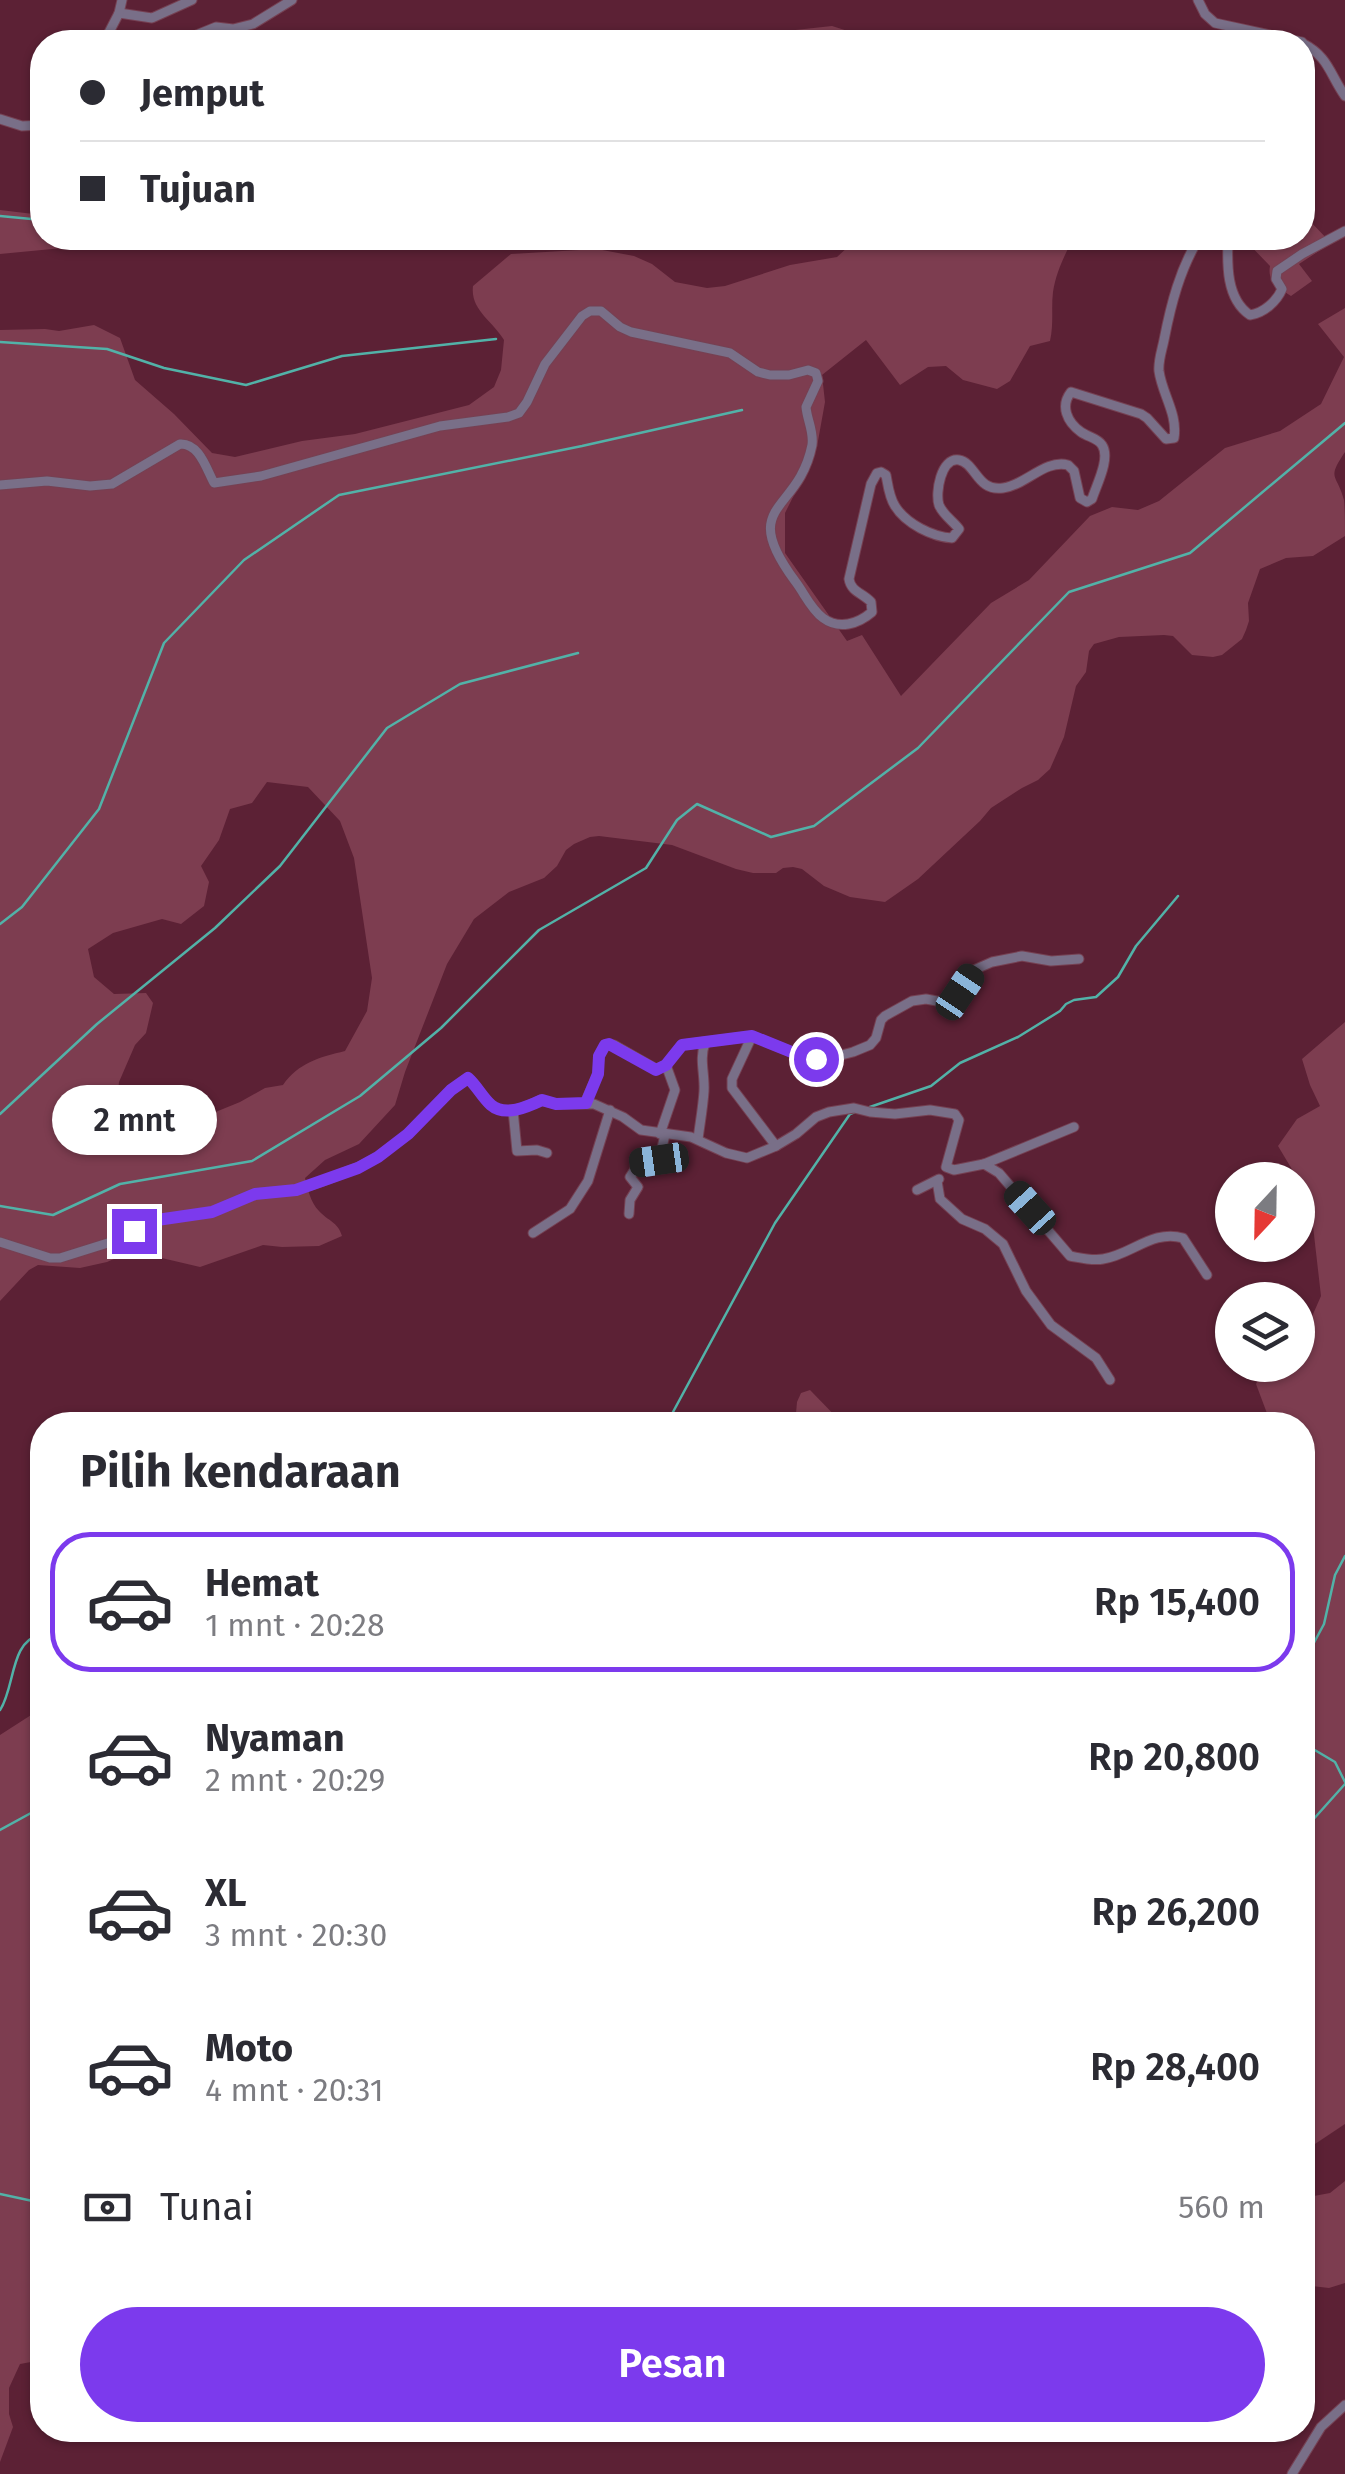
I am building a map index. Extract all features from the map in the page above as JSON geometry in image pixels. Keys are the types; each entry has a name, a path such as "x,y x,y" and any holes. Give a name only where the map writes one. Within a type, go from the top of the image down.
{"street":[{"path":"111,30 122,0"},
{"path":"120,13 152,18 192,0"},
{"path":"209,30 253,24 292,0"},
{"path":"1198,0 1205,14 1215,22 1248,30"},
{"path":"1315,50 1328,62 1345,96"},
{"path":"0,119 30,127"},
{"path":"1315,247 1345,231"},
{"path":"0,485 47,481 90,486 112,484 188,443 214,483 261,476 440,426 508,417 518,413 527,402 545,364 582,316 601,311 631,332 730,353 758,372 781,376 808,370 816,373 818,381 806,407 812,442 797,484 773,514 770,540 810,605 828,622 845,625 872,612 872,602 854,590 849,578 877,473 886,474 896,509 906,518 952,538 959,529 942,510 938,496 943,473 954,460 962,461 984,483 995,488 1011,486 1055,464 1068,465 1074,471 1080,498 1087,502 1092,499 1104,449 1099,441 1080,432 1067,416 1065,406 1071,392 1140,414 1162,436 1174,438 1175,424 1160,375 1160,361 1173,297 1194,250"},
{"path":"1229,250 1232,292 1246,313 1256,314 1281,292 1277,271 1309,250"},
{"path":"586,1103 605,1045 614,1045 656,1070 666,1065 682,1045 752,1036 804,1057 834,1057 870,1045 884,1016 912,1001 948,1003 976,968 1022,956 1059,962 1079,959"},
{"path":"752,1036 732,1079 732,1088 776,1146"},
{"path":"698,1139 705,1086 702,1052 706,1043"},
{"path":"630,1214 630,1200 638,1187 630,1177 639,1164 659,1160 662,1134 676,1090 666,1065"},
{"path":"0,1242 60,1258 111,1242 157,1220 212,1212 255,1194 296,1190 320,1182 378,1157 468,1078 494,1107 526,1108 542,1100 556,1104 586,1103 610,1110 642,1130 698,1139 747,1158 776,1146 829,1112 854,1108 895,1114 930,1110 955,1114 959,1120 946,1162 948,1170"},
{"path":"512,1110 517,1151 547,1153"},
{"path":"533,1232 570,1209 588,1181 610,1110"},
{"path":"917,1190 937,1181 948,1170 984,1164 1074,1127"},
{"path":"984,1164 999,1173 1070,1256 1106,1259 1164,1235 1174,1235 1183,1238 1206,1275"},
{"path":"937,1181 940,1198 962,1219 985,1229 1003,1244 1026,1291 1051,1325 1096,1358 1110,1380"},
{"path":"1315,2435 1345,2405"},
{"path":"1292,2474 1311,2442"}],"shaded area":[{"path":"832,26 845,30 795,30"},
{"path":"0,210 30,214 30,250 42,250 0,254"},
{"path":"1315,226 1331,243 1299,264 1312,281 1291,296 1275,284 1270,266 1255,250 1315,250"},
{"path":"602,250 634,256 675,282 707,288 790,265 837,257 845,250 1067,250 1054,285 1050,341 1030,346 1010,381 997,389 963,380 946,366 928,367 900,385 866,340 822,375 825,402 818,441 785,513 785,553 847,641 862,635 901,696 991,603 1029,580 1090,516 1112,507 1138,510 1159,501 1225,448 1280,431 1321,404 1344,357 1318,324 1345,308 1345,452 1334,472 1344,500 1345,536 1313,556 1286,558 1260,569 1248,603 1246,630 1242,639 1222,655 1192,655 1173,636 1164,635 1119,637 1094,644 1086,672 1076,686 1064,737 1050,769 991,808 918,879 885,902 850,897 793,867 776,873 753,873 672,845 599,836 574,844 544,878 509,892 474,919 447,964 395,1105 359,1144 325,1160 305,1178 313,1204 342,1236 319,1246 263,1245 200,1267 132,1251 80,1268 38,1265 0,1301 0,330 59,331 94,325 120,338 135,380 212,453 235,457 302,441 355,434 469,405 494,387 501,370 504,340 479,309 473,286 511,254","holes":["267,782 308,787 340,821 354,858 372,978 367,1011 345,1051 303,1066 283,1085 265,1088 196,1120 176,1137 151,1142 123,1137 112,1119 119,1082 135,1045 146,1033 153,1003 146,993 114,994 94,977 88,949 113,933 162,919 181,924 204,906 209,882 201,866 219,840 230,809 252,803"]},
{"path":"1345,1022 1345,2124 1315,2144 1315,1412 1266,1412 1256,1384 1315,1382 1315,1310 1321,1296 1315,1244 1315,1162 1288,1162 1278,1146 1297,1119 1320,1106 1302,1059"},
{"path":"810,1390 831,1412 796,1412 801,1393"},
{"path":"30,1716 30,2362 20,2364 9,2388 13,2427 0,2462 0,1735"},
{"path":"1345,2181 1345,2283 1329,2288 1315,2286 1315,2196 1330,2193"}],"waterway":[{"path":"0,216 30,219"},
{"path":"0,342 107,349 164,368 246,385 342,356 496,339"},
{"path":"0,924 22,907 99,809 164,643 244,560 339,495 742,410"},
{"path":"0,1206 53,1215 120,1184 252,1161 360,1096 441,1028 539,930 646,868 677,820 697,804 771,837 814,826 918,748 1069,592 1190,553 1345,423"},
{"path":"0,1114 97,1024 215,928 280,866 387,728 460,684 578,653"},
{"path":"867,1108 931,1086 960,1063 1018,1037 1066,1004 1096,997 1118,977 1136,946 1178,896"},
{"path":"673,1412 775,1223 855,1112"},
{"path":"1315,1641 1324,1624 1335,1575 1345,1556"},
{"path":"0,1710 18,1656 30,1639"},
{"path":"1315,1750 1335,1762 1345,1782"},
{"path":"1315,1817 1345,1784"},
{"path":"0,1830 30,1814"},
{"path":"0,2194 30,2200"}],"route":[{"path":"134,1231 157,1220 212,1212 255,1194 296,1190 358,1168 408,1134 468,1078 494,1107 512,1110 542,1100 556,1104 586,1103 598,1074 599,1056 609,1044 656,1070 666,1065 682,1045 752,1036 816,1059"}]}
